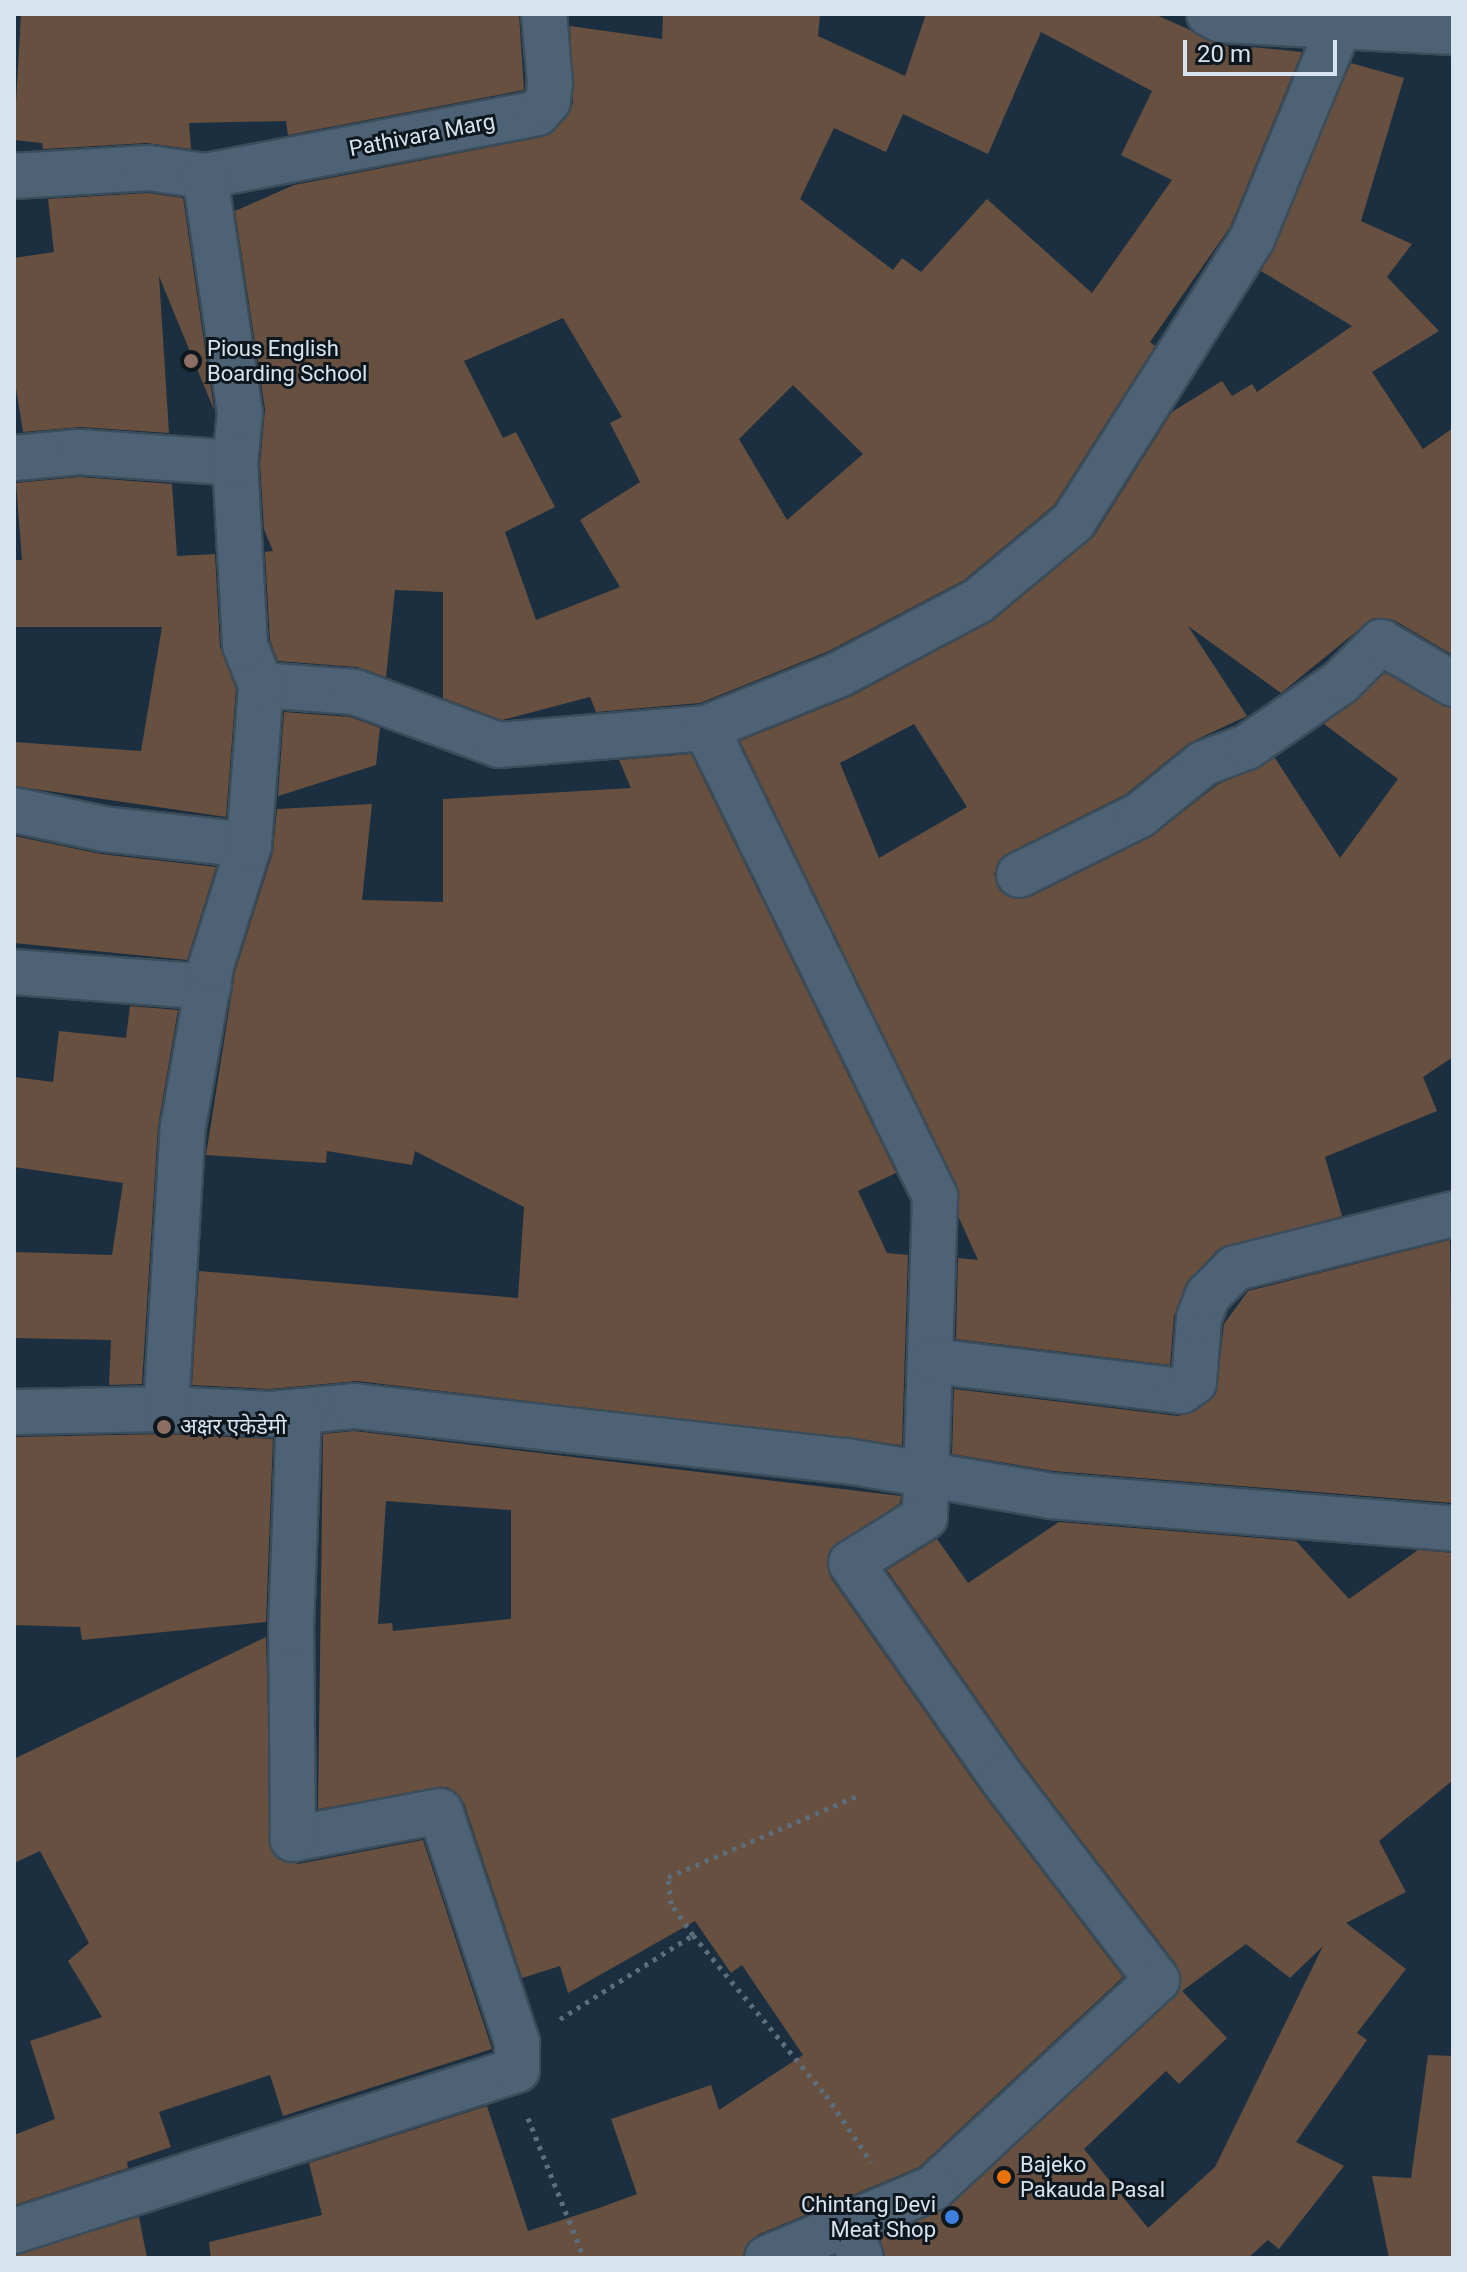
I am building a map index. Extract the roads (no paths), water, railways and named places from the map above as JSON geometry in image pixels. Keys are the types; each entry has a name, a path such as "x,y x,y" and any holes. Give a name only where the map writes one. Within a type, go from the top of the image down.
{"street":[{"name":"Pathivara Marg","path":"205,176 537,113 548,101 550,83 544,14"},
{"path":"1209,14 1339,27 1453,32"},
{"path":"261,685 355,692 499,745 706,728 840,674 978,601 1073,522 1252,239 1339,27"},
{"path":"14,176 148,168 205,176 240,413 235,463 245,645 261,685 249,845 208,987 183,1127 166,1409"},
{"path":"14,458 79,452 235,463"},
{"path":"1019,875 1140,815 1204,763 1247,747 1341,682 1381,642 1453,684"},
{"path":"706,728 935,1196 933,1361 925,1517 851,1563 1002,1778 1157,1980 933,2188 898,2203 855,2241 767,2258"},
{"path":"14,810 104,829 249,845"},
{"path":"14,972 208,987"},
{"path":"933,1361 1181,1391 1194,1382 1199,1318 1208,1295 1235,1268 1453,1214"},
{"path":"14,1412 166,1409 299,1411 354,1406 491,1425 656,1436 926,1474 1051,1496 1453,1528"},
{"path":"14,2231 517,2056 440,1811 293,1839 291,1630 299,1411"}],"place":[{"name":"Pious English Boarding School","path":"191,361"},
{"name":"अक्षर एकेडेमी","path":"164,1427"},
{"name":"Bajeko Pakauda Pasal","path":"1004,2177"},
{"name":"Chintang Devi Meat Shop","path":"952,2217"}]}
